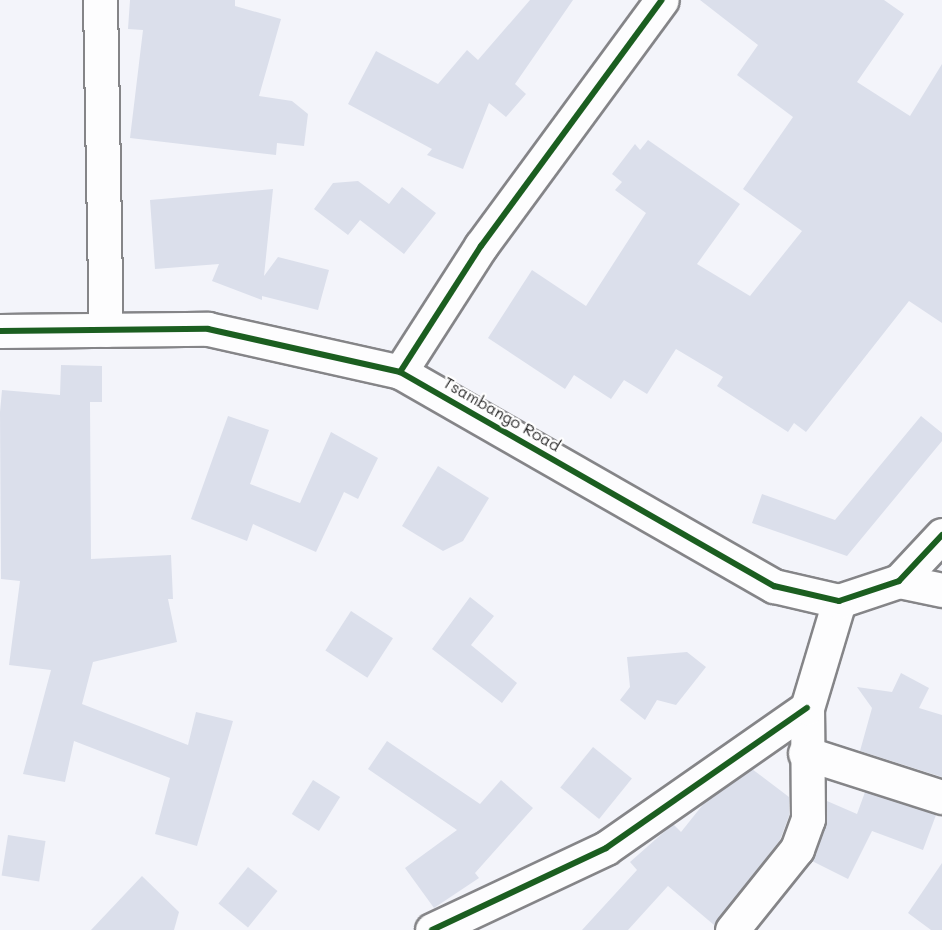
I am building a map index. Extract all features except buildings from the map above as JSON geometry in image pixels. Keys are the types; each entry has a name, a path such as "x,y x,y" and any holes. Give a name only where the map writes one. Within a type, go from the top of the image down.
{"street":[{"path":"100,0 106,330"},
{"path":"400,372 481,246 662,0"},
{"name":"Tsambango Road","path":"0,331 208,329 400,372 774,586 839,601"},
{"path":"732,930 797,849 808,819 805,753 807,708 839,601 899,581 942,535"},
{"path":"899,581 942,590"},
{"path":"432,930 606,848 807,708"},
{"path":"805,753 942,797"}],"cycle path":[{"path":"400,372 481,246 662,0"},
{"path":"0,331 208,329 400,372 774,586 839,601 899,581 942,535"},
{"path":"432,930 606,848 807,708"}]}
